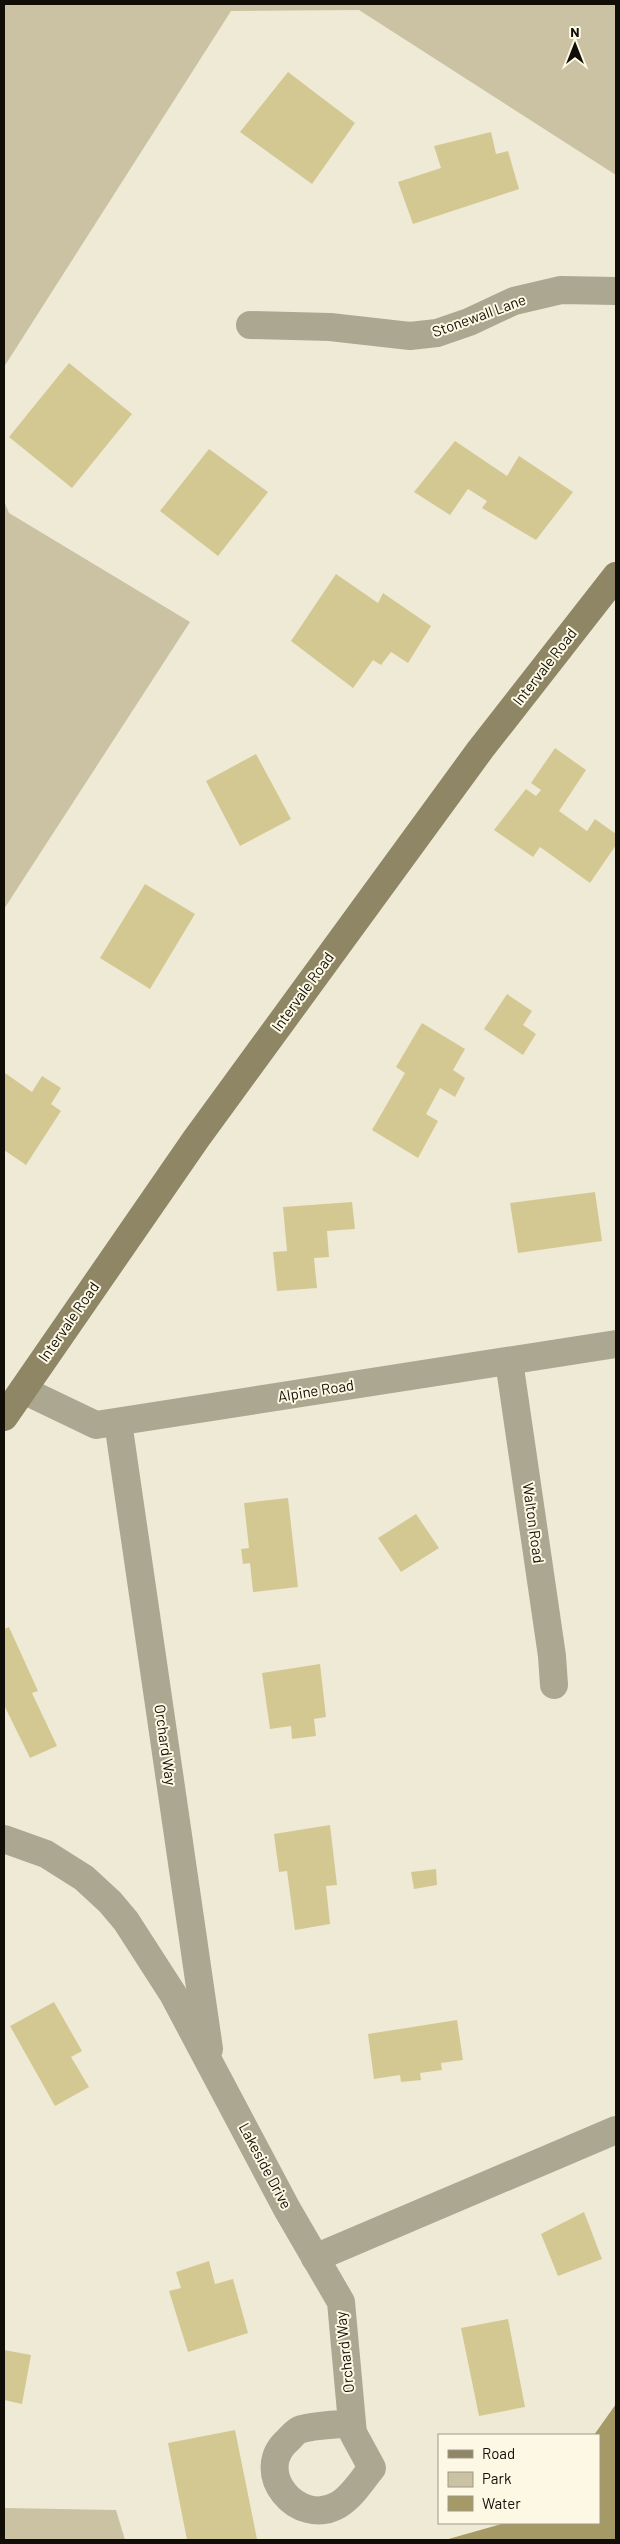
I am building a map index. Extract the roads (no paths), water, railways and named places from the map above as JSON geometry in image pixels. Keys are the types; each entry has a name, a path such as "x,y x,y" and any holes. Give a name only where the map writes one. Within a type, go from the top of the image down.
{"street":[{"name":"Stonewall Lane","path":"250,325 330,328 410,336 437,333 514,301 561,290 616,291"},
{"name":"Intervale Road","path":"4,1417 196,1139 480,750 616,576"},
{"name":"Alpine Road","path":"23,1390 96,1425 616,1344"},
{"name":"Walton Road","path":"510,1361 552,1656 554,1685"},
{"name":"Orchard Way","path":"118,1422 212,2067"},
{"name":"Lakeside Drive","path":"4,1839 46,1854 84,1878 110,1902 126,1921 173,1994 315,2258"},
{"path":"315,2258 616,2130"},
{"name":"Orchard Way","path":"315,2258 340,2302 352,2424"}],"water":[{"path":"616,2404 616,2540 445,2540 501,2524 600,2524 600,2434 595,2434"}]}
